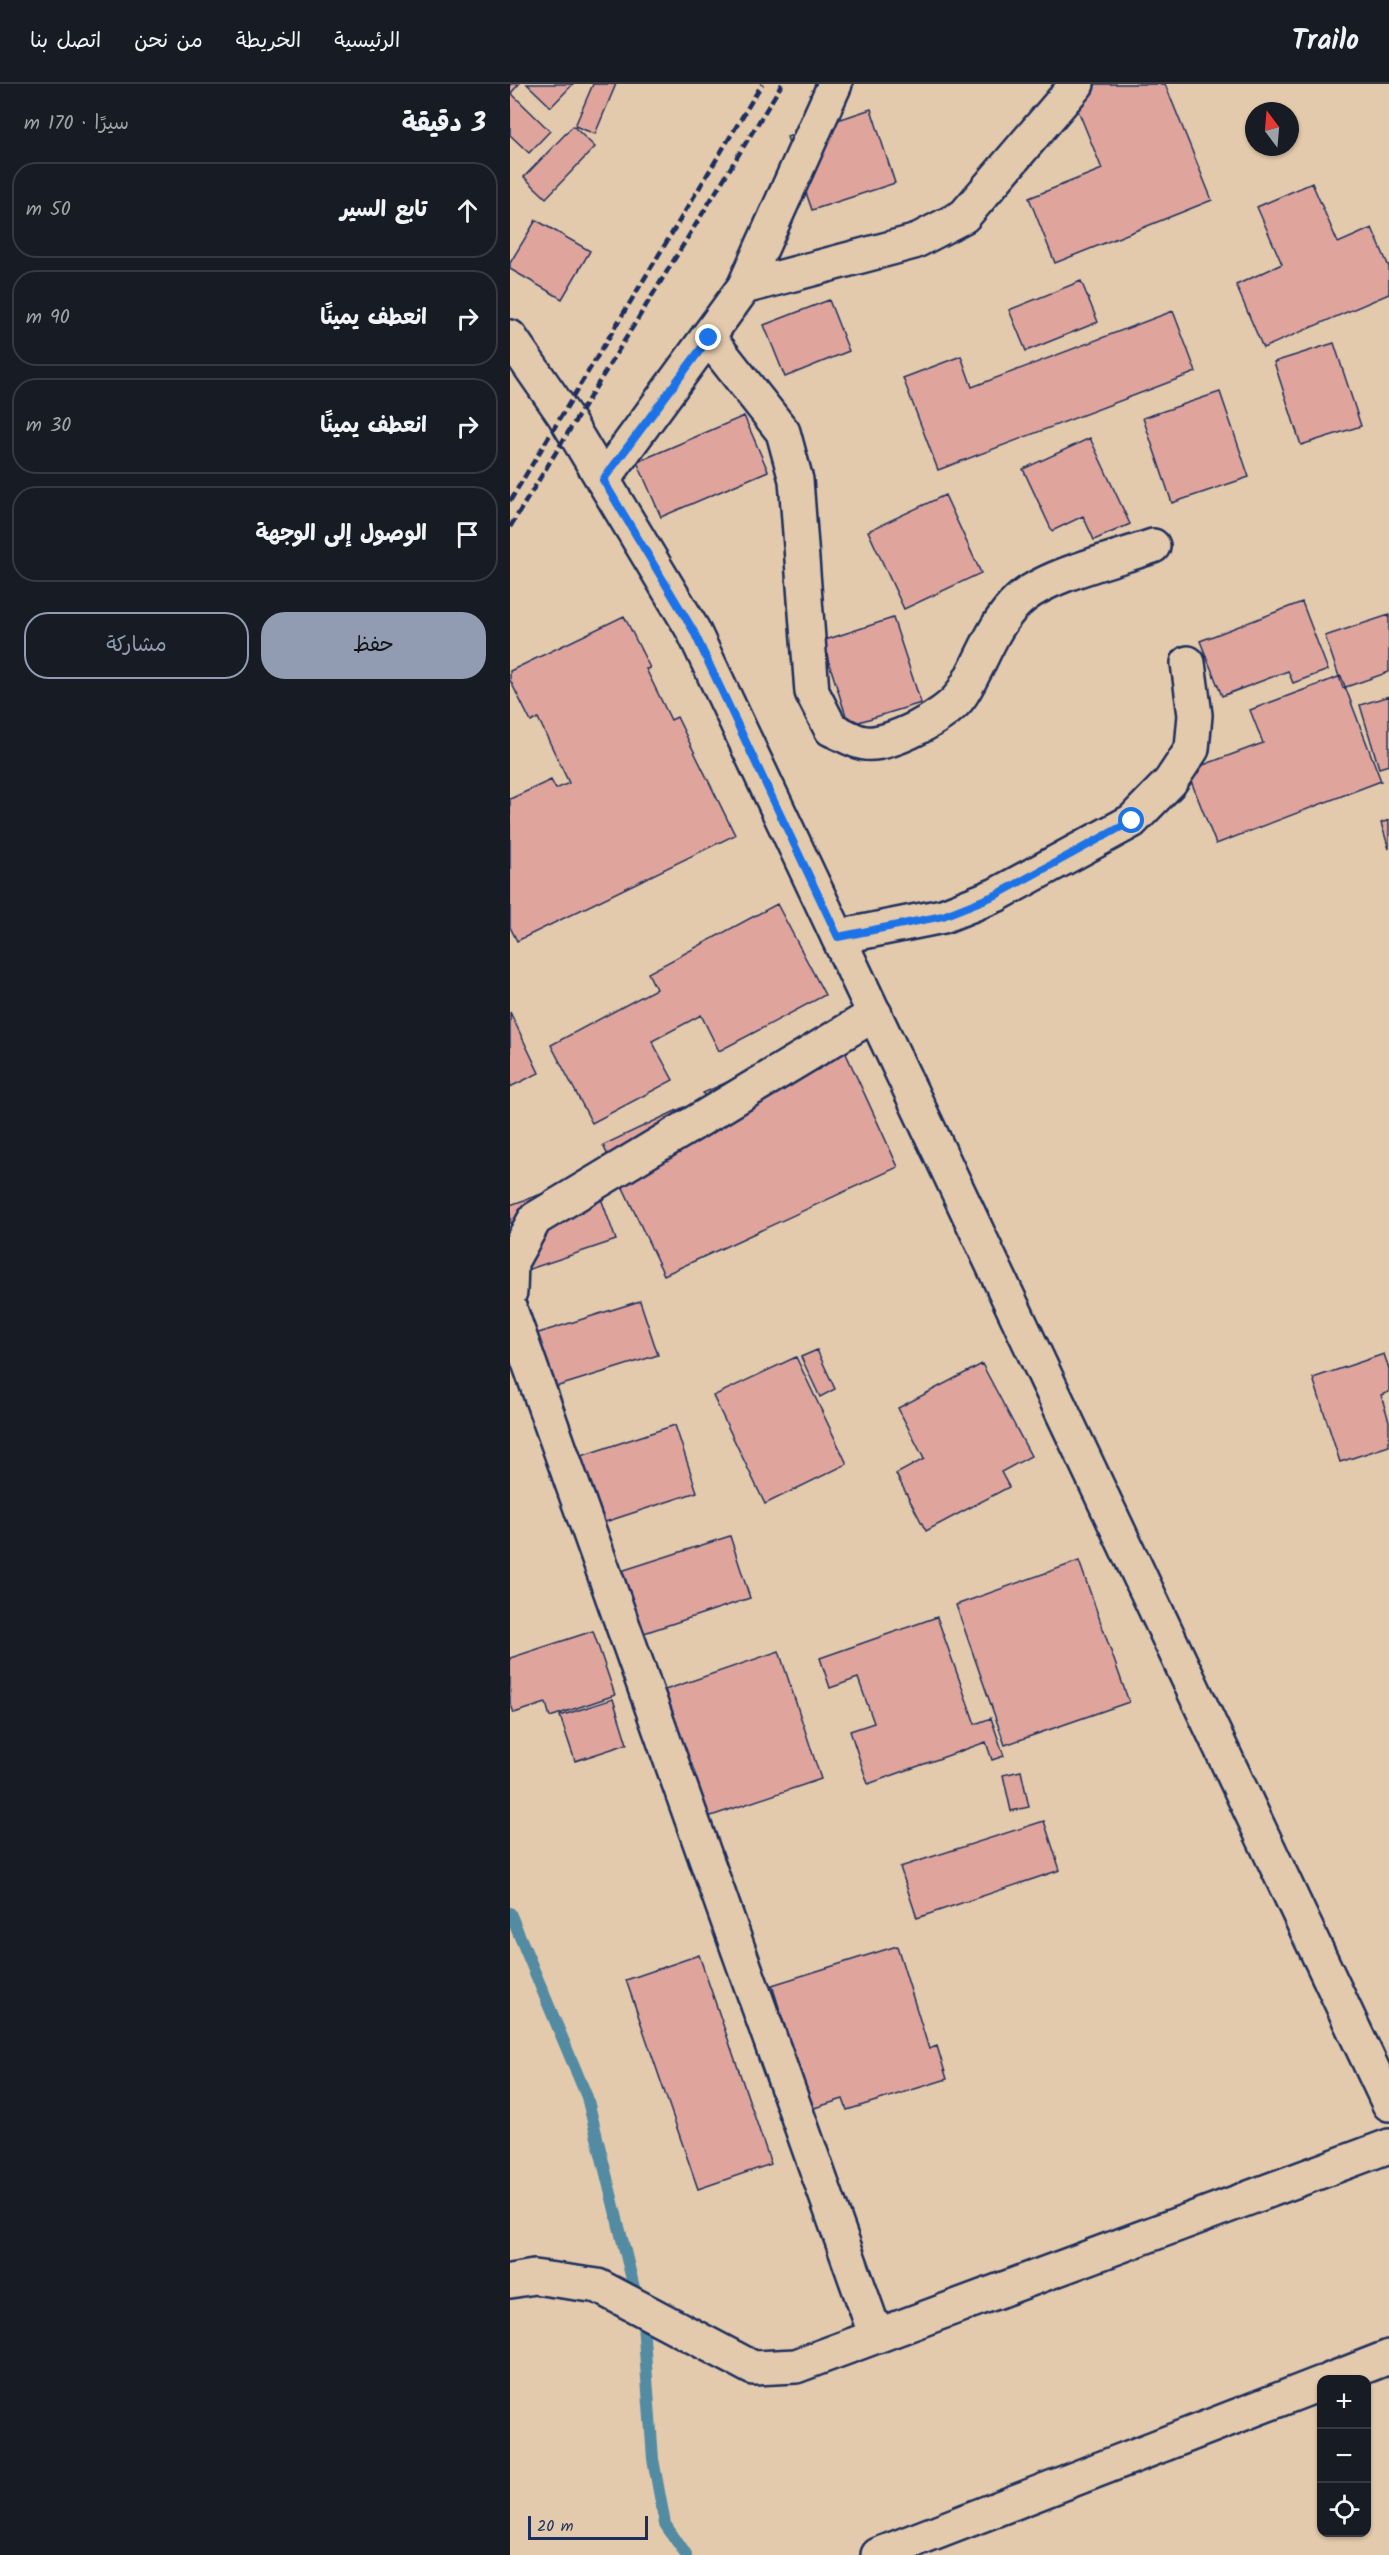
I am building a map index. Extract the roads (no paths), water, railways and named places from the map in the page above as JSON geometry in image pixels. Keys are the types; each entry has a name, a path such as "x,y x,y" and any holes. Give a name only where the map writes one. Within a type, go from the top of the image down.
{"street":[{"path":"603,480 709,338 744,287 835,84"},
{"path":"744,287 914,242 964,216 1077,84"},
{"path":"510,337 564,415 693,630 1389,2104"},
{"path":"709,338 783,432 796,480 812,692 831,729 865,743 891,738 928,723 960,697 996,628 1017,601 1040,585 1153,546"},
{"path":"838,937 943,916 996,895 1132,821 1170,782 1192,749 1195,715 1188,663"},
{"path":"510,1292 512,1262 535,1219 875,1014"},
{"path":"510,1309 876,2336"},
{"path":"510,2281 534,2277 598,2286 669,2321 753,2368 796,2366 1389,2146"},
{"path":"1341,2375 1389,2357"},
{"path":"878,2555 1317,2385"}],"waterway":[{"path":"510,1913 587,2097 643,2324 653,2459 665,2524 686,2555"}],"railway":[{"path":"510,501 762,84"},
{"path":"510,527 782,84"}]}
